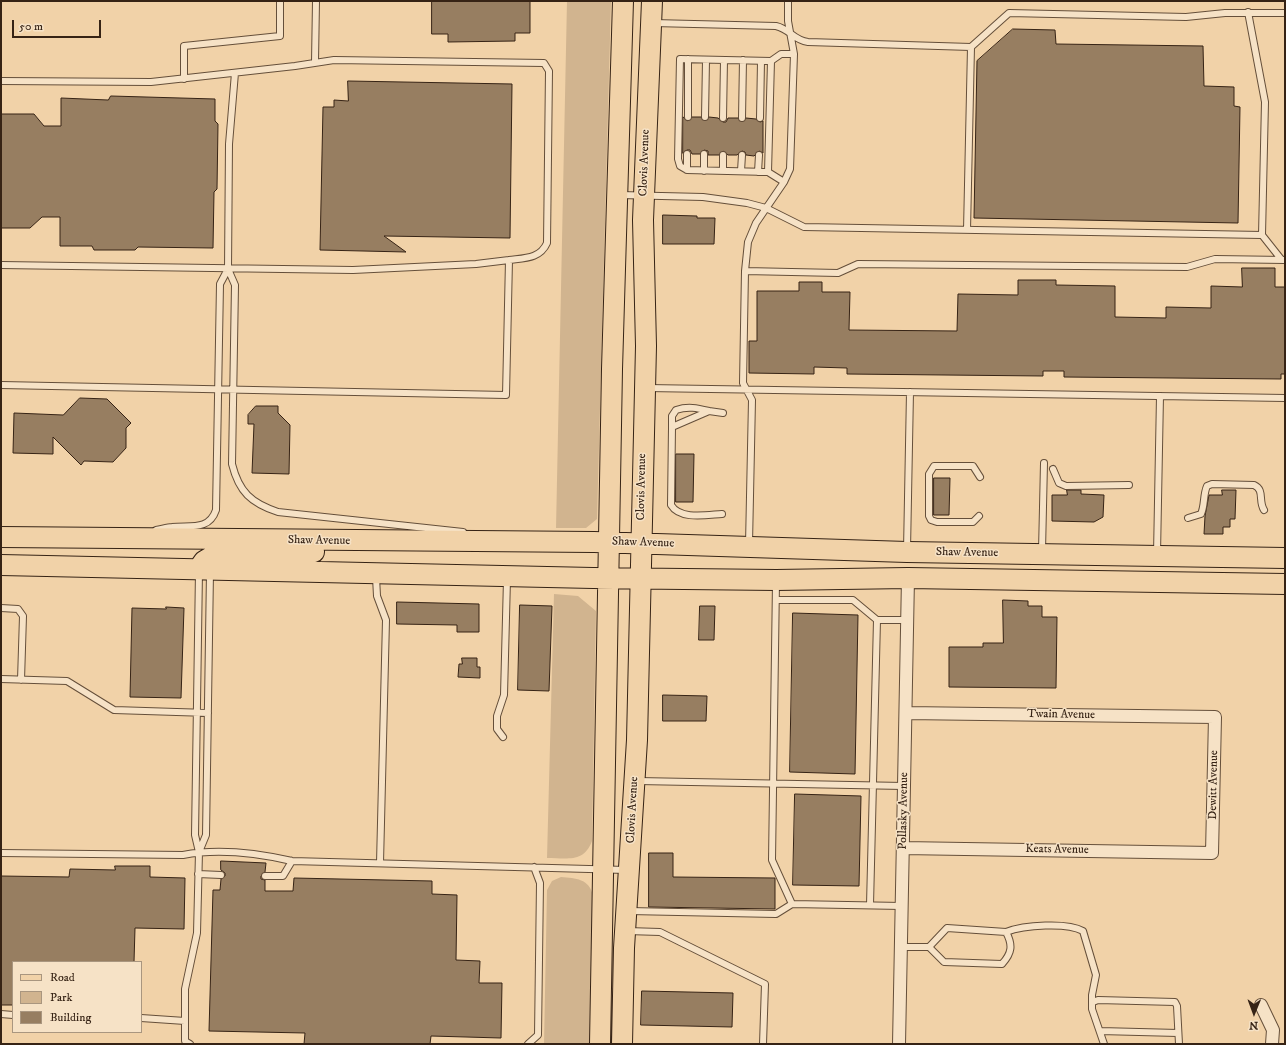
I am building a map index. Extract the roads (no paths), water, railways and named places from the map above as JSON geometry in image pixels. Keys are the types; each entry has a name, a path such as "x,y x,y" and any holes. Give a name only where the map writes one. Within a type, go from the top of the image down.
{"main road":[{"path":"600,1044 616,195 623,1"},
{"name":"Clovis Avenue","path":"622,1044 634,781 640,578 644,388 644,196 652,1"},
{"name":"Shaw Avenue","path":"1,537 609,542 907,552 1285,558"},
{"path":"205,568 204,561 214,555 305,554 352,541"},
{"path":"776,590 827,566 897,564 903,562 907,552"},
{"path":"908,578 910,569 916,564 1030,566 1042,554"},
{"path":"1,565 640,578 776,590 908,578 1285,584"},
{"path":"602,956 613,1022 612,1044"}],"street":[{"name":"Pollasky Avenue","path":"899,1044 908,578"},
{"name":"Twain Avenue","path":"906,713 1215,717"},
{"name":"Dewitt Avenue","path":"1212,853 1215,717"},
{"name":"Keats Avenue","path":"903,848 1212,853"},
{"path":"1261,1005 1273,1030 1272,1044"}],"lane":[{"path":"184,79 184,46 280,36 280,1"},
{"path":"314,62 316,1"},
{"path":"749,546 752,400 743,383 745,271 748,242 756,223 784,182 790,168 794,54 790,32 788,1"},
{"path":"651,23 776,26 790,32 796,39 808,42 971,46 1008,12 1186,17 1248,12 1285,13"},
{"path":"1248,12 1265,102 1262,235 1283,260"},
{"path":"967,230 971,46"},
{"path":"784,182 768,172 687,170 680,166 678,159 678,143 680,59 771,61 781,54 794,54"},
{"path":"688,59 688,117"},
{"path":"1,81 151,82 295,66 334,60 544,63 549,71 547,243 542,252 537,255 509,260 384,269 1,265"},
{"path":"705,118 706,60"},
{"path":"723,118 724,60"},
{"path":"742,118 743,60"},
{"path":"760,118 761,61"},
{"path":"768,172 771,61"},
{"path":"235,73 229,144 228,268 234,285 232,464 237,482 243,491 256,503 278,512 470,532"},
{"path":"687,154 687,170"},
{"path":"704,154 704,171"},
{"path":"742,154 742,171"},
{"path":"722,171 723,155"},
{"path":"758,172 759,155"},
{"path":"616,195 703,197 747,203 766,208 804,227 1262,235"},
{"path":"745,271 838,272 858,264 1187,267 1215,259 1283,260"},
{"path":"1,385 506,395 509,260"},
{"path":"120,538 171,526 200,527 206,524 214,516 216,510 220,284 228,268"},
{"path":"644,388 1285,398"},
{"path":"907,552 910,392"},
{"path":"1157,556 1160,396"},
{"path":"722,514 683,514 674,510 671,505 672,416 676,410 684,407 695,407 723,413"},
{"path":"672,427 709,411"},
{"path":"1042,554 1044,463"},
{"path":"979,516 973,522 936,522 931,520 929,516 929,474 934,466 973,466 980,477"},
{"path":"1053,469 1059,483 1066,486 1129,485"},
{"path":"1188,518 1201,514 1203,509 1204,492 1207,486 1212,484 1254,485 1258,487 1261,492 1261,505 1264,510"},
{"path":"485,534 565,542"},
{"path":"190,1044 185,1041 185,989 197,933 199,852 195,835 197,712 205,568"},
{"path":"199,852 206,835 208,713 205,568"},
{"path":"376,572 377,596 386,620 380,863"},
{"path":"503,737 497,729 497,716 504,695 507,575"},
{"path":"792,904 772,860 776,590 853,600 877,620 907,620"},
{"path":"1,608 18,610 22,616 21,680"},
{"path":"870,905 877,620"},
{"path":"1,679 67,681 114,710 208,713"},
{"path":"634,781 904,786"},
{"path":"1,853 183,855 199,852 259,854 292,861 629,870"},
{"path":"265,876 283,876 292,861"},
{"path":"528,1044 538,1035 540,882 534,867"},
{"path":"198,874 221,875"},
{"path":"627,911 776,914 792,904 902,906"},
{"path":"929,947 947,928 1006,932 1028,926 1077,928 1083,931 1096,975 1092,995 1092,1009 1104,1044"},
{"path":"626,931 660,932 765,984 763,1044"},
{"path":"901,947 929,947 944,962 1002,964 1009,956 1010,944 1006,932"},
{"path":"1093,1002 1098,1000 1175,1002 1178,1006 1179,1044"},
{"path":"1,1014 12,1014"},
{"path":"142,1018 185,1021"},
{"path":"1100,1031 1178,1033"}]}
